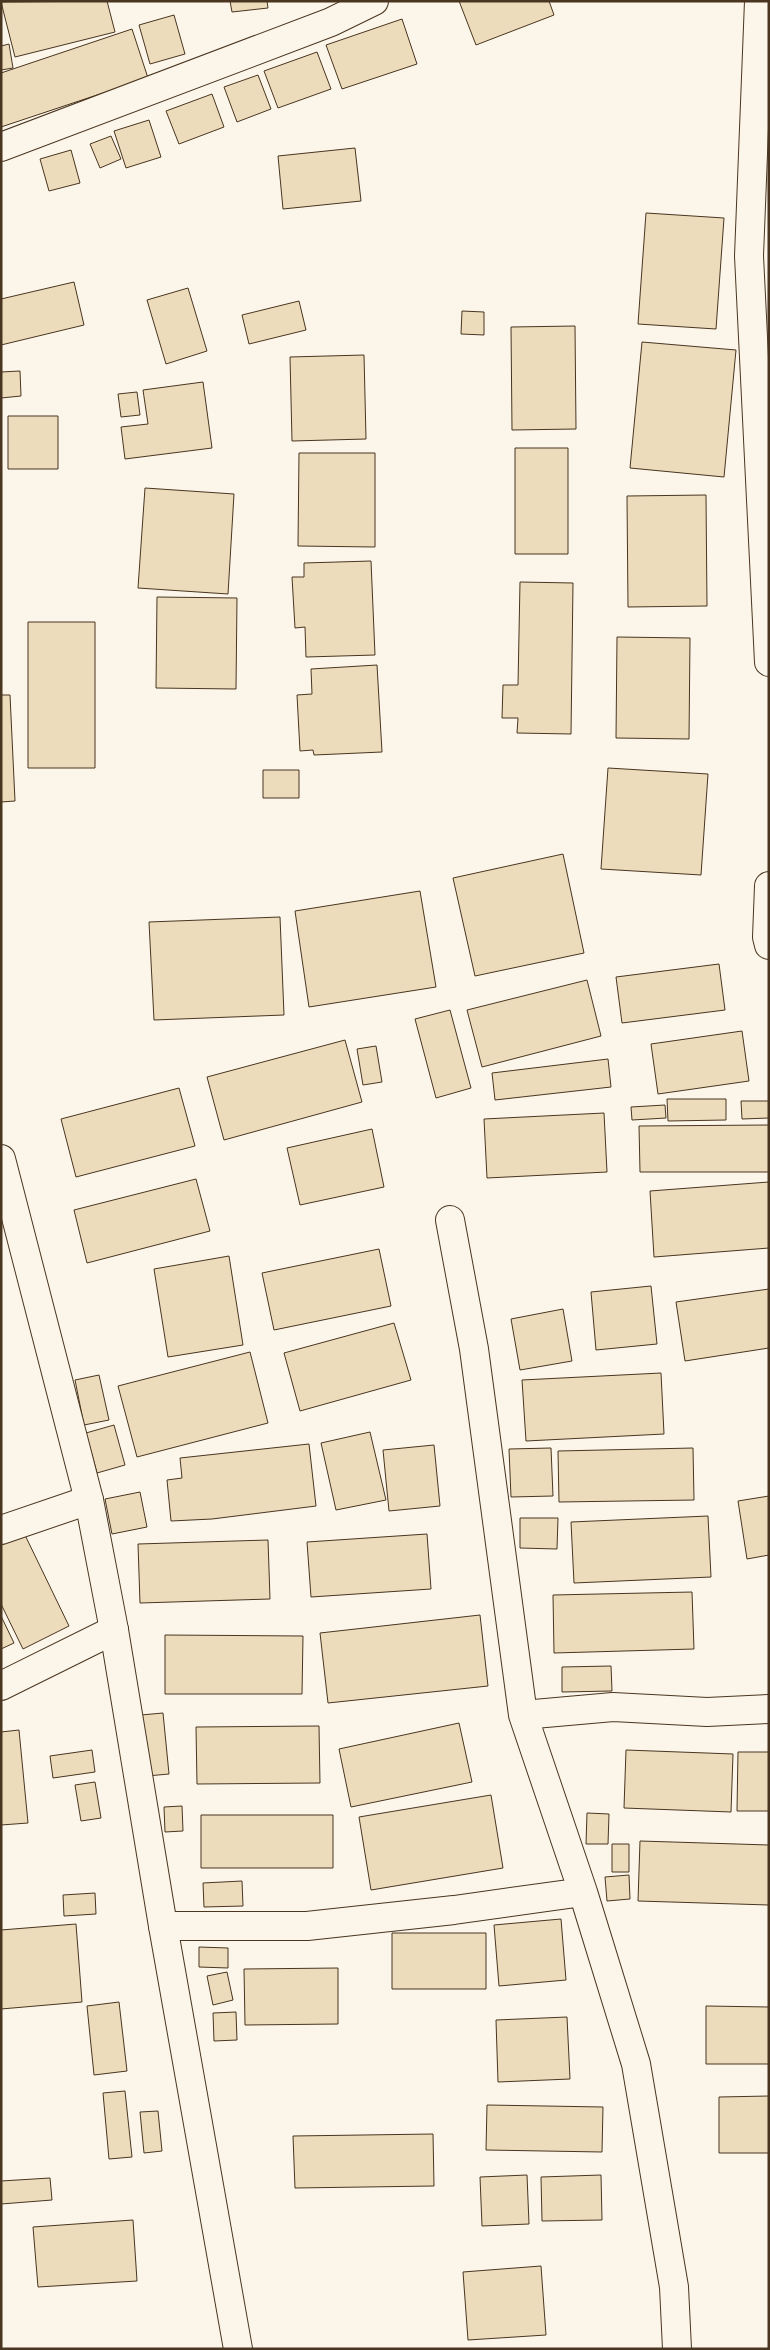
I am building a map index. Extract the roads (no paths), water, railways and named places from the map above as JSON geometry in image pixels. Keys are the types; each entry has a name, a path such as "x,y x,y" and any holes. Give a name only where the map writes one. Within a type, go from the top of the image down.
{"street":[{"path":"1,147 331,22 374,1"},
{"path":"759,1 749,256 769,662"},
{"path":"769,886 767,937 769,945"},
{"path":"1,1159 89,1500 114,1630 163,1926 238,2349"},
{"path":"450,1220 474,1349 523,1715 583,1892 636,2064 674,2287 677,2349"},
{"path":"1,1530 89,1500"},
{"path":"1,1686 114,1630"},
{"path":"523,1715 613,1707 707,1712 769,1709"},
{"path":"163,1926 306,1926 454,1910 583,1892"}]}
